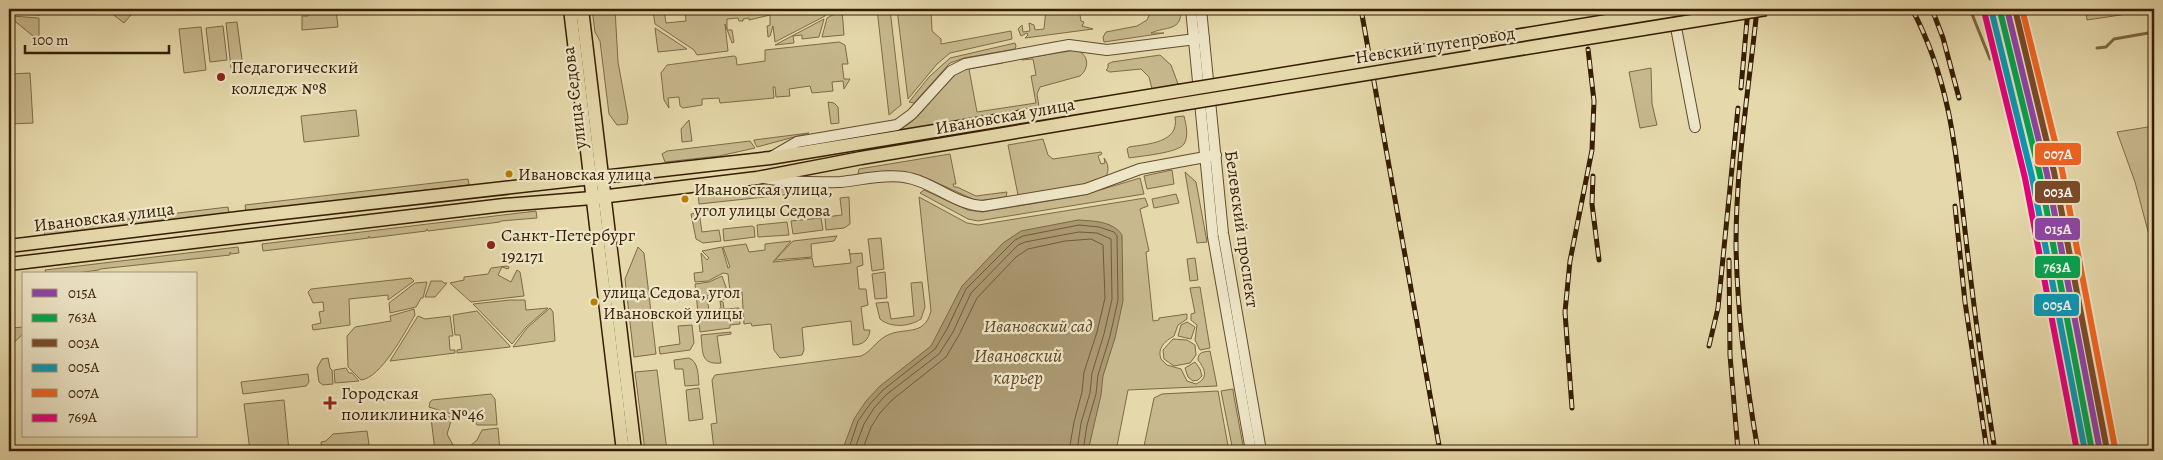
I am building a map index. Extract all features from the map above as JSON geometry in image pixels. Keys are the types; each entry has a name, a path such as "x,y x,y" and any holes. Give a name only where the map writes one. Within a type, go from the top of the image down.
{"main road":[{"name":"улица Седова","path":"570,9 596,178"},
{"name":"улица Седова","path":"582,9 596,178 623,451"},
{"name":"Невский путепровод","path":"1258,85 1680,9"},
{"name":"Невский путепровод","path":"1258,85 1766,9"},
{"name":"Ивановская улица","path":"9,264 504,205 598,197 758,178 1258,85"},
{"name":"Ивановская улица","path":"9,246 770,158 1181,98"},
{"name":"улица Седова","path":"598,197 635,451"}],"street":[{"name":"Белевский проспект","path":"1191,9 1199,38 1211,156 1223,233 1261,451"},
{"name":"Белевский проспект","path":"1199,38 1201,9"},
{"path":"1673,9 1695,127"},
{"name":"Ивановская улица","path":"770,158 797,142 897,125 912,114 951,71 965,64 1069,45 1106,50 1199,38"},
{"name":"Белевский проспект","path":"1211,156 1213,237 1251,451"},
{"name":"Ивановская улица","path":"758,178 797,184 875,178 906,178 933,187 970,204 983,206 1086,189 1140,169 1211,156"},
{"path":"838,162 833,168 833,174 840,182"},
{"path":"209,451 224,451"}],"green space":[{"path":"9,9 40,9 40,15 13,14 12,16 39,18 39,41 11,18 9,20"},
{"path":"106,9 136,9 124,23"},
{"path":"307,9 336,9 338,27 302,30 302,16 308,16"},
{"path":"592,9 615,9 618,62 628,117 627,124 617,125 609,114 600,41 595,32"},
{"path":"685,9 827,9 825,16 775,42 773,26 768,37 767,26 770,25 770,15 749,20 749,18 743,19 743,21 739,21 738,18 727,19 727,29 725,24 728,51 697,55 694,50 655,24 653,11 664,10 666,23 686,21"},
{"path":"877,9 890,9 901,105 889,115"},
{"path":"897,9 931,9 932,31 941,39 941,44 1011,31 1012,39 950,53 937,64 908,99"},
{"path":"1046,9 1079,9 1081,21 1084,22 1082,26 1093,29 1025,38 1028,35 1027,33 1021,36 1018,29 1022,25 1023,32 1030,31 1029,23 1034,25 1035,30 1044,29"},
{"path":"1152,9 1181,9 1181,16 1176,25 1151,33 1164,33 1104,42 1103,37 1106,32 1137,26 1147,20"},
{"path":"2106,9 2154,10 2087,20 2086,12"},
{"path":"842,10 844,35 822,37 827,18"},
{"path":"824,19 819,37 802,39 802,35 793,36 794,43 775,45"},
{"path":"237,22 243,67 231,68 226,23"},
{"path":"223,26 227,60 210,62 206,28"},
{"path":"201,27 206,70 184,73 179,29"},
{"path":"655,28 687,49 658,52"},
{"path":"727,30 732,30 734,42 732,43"},
{"path":"839,42 845,45 848,64 842,64 844,79 850,79 844,89 843,81 832,82 833,91 812,93 810,86 789,89 790,96 776,97 775,87 773,87 774,98 720,103 719,98 702,99 702,105 683,108 680,106 679,97 668,98 669,108 664,100 661,73 667,65 734,56 736,57 737,65 765,61 765,50"},
{"path":"1015,43 1015,49 964,58 950,63 914,103 909,102 929,77 950,58"},
{"path":"1075,50 1085,57 1087,65 1080,76 1040,87 1037,94 1039,107 893,132 912,121 947,81 967,68 1004,61 1003,63 969,69 977,112 1036,103 1031,76 1036,75 1033,59 1021,59"},
{"path":"1160,55 1171,65 1178,84 1152,89 1149,77 1141,69 1110,72 1106,70 1108,64 1112,62"},
{"path":"1651,68 1652,104 1657,125 1640,128 1629,72"},
{"path":"30,73 33,123 9,124 9,74"},
{"path":"828,102 834,103 838,107 839,123 831,124"},
{"path":"356,110 359,136 304,142 301,116"},
{"path":"1184,116 1187,130 1184,144 1175,150 1129,158 1127,149 1129,147 1161,141 1172,132 1175,126 1175,117"},
{"path":"689,120 692,141 682,142 681,129"},
{"path":"2154,126 2154,254 2135,182 2117,132"},
{"path":"809,133 757,147 754,141 754,140"},
{"path":"1043,139 1048,155 1053,159 1101,152 1102,154 1098,156 1101,164 1105,163 1104,158 1106,160 1108,166 1107,174 1103,179 1087,185 1018,195 1008,145"},
{"path":"750,141 755,148 719,156 665,162 662,154 667,151"},
{"path":"950,154 956,184 953,184 954,187 976,196 1007,192 1006,197 977,201 931,180 908,173 889,171 858,174 859,169"},
{"path":"1172,170 1174,184 1147,189 1144,176"},
{"path":"1185,172 1196,182 1207,242 1197,243"},
{"path":"1140,178 1144,194 978,221 968,219 920,193 924,190 968,210 982,212 1083,195"},
{"path":"468,179 469,185 246,211 245,205"},
{"path":"822,189 821,191 699,204 698,192 725,190"},
{"path":"1176,194 1179,203 1154,208 1152,199"},
{"path":"849,197 850,224 844,228 826,230 825,217 842,215 840,198"},
{"name":"Ивановский сад","path":"919,197 967,223 978,225 1145,198 1148,206 1140,209 1149,251 1146,252 1153,321 1159,320 1159,318 1187,314 1187,319 1178,325 1174,336 1161,348 1161,359 1167,365 1181,369 1187,381 1196,384 1204,376 1198,360 1199,355 1210,351 1217,386 1128,390 1116,451 725,451 724,447 714,449 711,424 717,423 712,380 715,375 861,356 886,336 913,330 924,325 931,311"},
{"path":"228,207 229,213 45,235 44,229"},
{"path":"536,211 537,218 428,231 427,229 426,231 370,238 369,236 369,238 263,251 262,244"},
{"path":"699,212 702,232 719,230 721,241 703,243 696,239 691,214"},
{"path":"821,218 823,230 793,234 791,221"},
{"path":"787,222 789,235 758,237 757,225"},
{"path":"754,227 755,237 724,241 723,229"},
{"path":"837,236 834,241 811,244 812,257 775,260 793,241"},
{"path":"881,238 884,269 872,271 868,239"},
{"path":"791,241 773,262 812,258 814,267 851,263 849,249 850,254 862,253 863,265 857,267 859,289 866,289 868,305 861,307 864,330 870,330 865,341 853,345 851,321 805,327 802,328 804,350 802,355 780,358 774,350 771,324 752,326 751,323 744,324 742,292 730,292 728,274 723,273 708,281 695,282 694,273 703,272 701,253 707,260 709,258 702,251 722,247 728,268 730,267 723,247 746,244 749,252 765,250 765,244"},
{"path":"238,247 239,253 231,254 230,252 230,255 84,272 46,272 45,270"},
{"path":"638,247 644,253 656,354 634,357 625,279"},
{"path":"1195,258 1198,280 1190,281 1187,259"},
{"path":"507,266 509,267 508,269 502,267 498,275 511,282 517,270 520,272 524,296 471,302 450,283 464,280 464,277 488,274 491,268"},
{"path":"885,272 887,298 875,299 872,274"},
{"path":"722,276 728,293 725,299 721,300 719,296 710,294 707,296 709,311 721,308 720,301 723,302 724,309 739,308 740,324 730,325 730,328 700,332 695,284 709,282"},
{"path":"411,278 414,281 388,300 388,295 349,299 350,325 313,330 312,325 321,323 319,312 324,311 323,302 313,303 308,292 311,289"},
{"path":"431,281 447,283 435,297 425,297"},
{"path":"427,282 423,298 421,298 416,307 390,313 389,303 415,283"},
{"path":"922,282 925,307 921,319 911,324 895,325 880,319 876,303 888,302 891,319 914,316 911,283"},
{"path":"1200,287 1210,348 1200,350 1195,340 1197,325 1191,320 1191,314 1195,313 1190,288"},
{"path":"525,300 526,310 548,308 526,327 512,344 473,304"},
{"path":"550,308 553,312 555,341 513,347 527,328"},
{"path":"414,309 415,315 392,353 376,371 369,377 361,380 348,367 347,336 355,327 391,321 390,316"},
{"path":"477,311 510,347 457,353 457,350 462,349 460,335 455,335 453,315"},
{"path":"418,316 425,319 450,316 453,336 449,336 450,350 455,350 455,353 390,361"},
{"path":"1187,322 1195,327 1191,339 1178,336 1181,325"},
{"path":"692,325 694,343 690,350 660,354 659,347 680,344 678,326"},
{"path":"22,327 22,335 9,347 9,328"},
{"path":"731,332 731,334 717,336 721,363 706,360 701,335"},
{"path":"1173,339 1187,340 1195,345 1196,355 1190,363 1174,366 1164,359 1163,350"},
{"path":"328,358 332,370 333,384 323,385 319,382 317,368 322,359"},
{"path":"689,358 695,363 699,385 685,386 683,369 675,369 674,360"},
{"path":"1195,362 1202,376 1198,380 1193,381 1188,377 1185,368"},
{"path":"346,368 359,381 335,383 334,370"},
{"path":"657,370 667,451 645,451 635,372"},
{"path":"308,374 309,382 306,386 243,394 241,382"},
{"path":"699,388 703,419 689,421 686,390"},
{"path":"1233,389 1244,451 1233,451 1221,391"},
{"path":"1218,391 1229,451 1143,451 1154,398 1162,394"},
{"path":"491,394 495,399 497,425 477,425 474,419 429,407 432,400"},
{"path":"284,400 289,451 250,451 244,404"},
{"path":"430,410 452,418 447,434 453,445 466,448 466,451 435,451"},
{"path":"498,428 500,451 469,451 469,447 477,440 482,430"},
{"path":"367,431 370,451 322,451 321,442 326,441 333,434"}],"water":[{"name":"Ивановский карьер","path":"1078,220 1108,224 1122,235 1123,301 1115,338 1103,376 1101,395 1088,451 842,451 854,419 866,401 880,386 931,346 962,286 1003,243 1021,231"}],"waterway":[{"path":"1970,9 1990,59"},
{"path":"2097,48 2106,47 2114,39 2154,32"}],"railway":[{"path":"1361,9 1440,451"},
{"path":"1741,88 1748,9"},
{"path":"1757,9 1738,185 1736,244 1743,348 1758,451"},
{"path":"1912,9 1926,38 1936,67 1951,125 1995,451"},
{"path":"1932,9 1943,38 1959,98"},
{"path":"1572,408 1565,312 1570,261 1592,150 1594,101 1588,49"},
{"path":"1709,346 1718,308 1738,108"},
{"path":"1593,176 1592,204 1599,260"},
{"path":"1955,206 1965,302 1987,451"},
{"path":"1729,260 1730,355 1738,451"}],"transit line":[{"name":"015А","path":"2007,9 2047,174 2100,451"},
{"name":"003А","path":"2015,9 2054,172 2107,450"},
{"name":"007А","path":"2022,9 2062,170 2115,448"},
{"name":"763А","path":"2000,11 2040,175 2092,451"},
{"name":"005А","path":"1992,13 2032,177 2085,451"},
{"name":"769А","path":"1985,15 2025,178 2077,451"}],"place":[{"name":"Педагогический колледж №8","path":"221,77"},
{"name":"Ивановская улица","path":"509,174"},
{"name":"Ивановская улица, угол улицы Седова","path":"685,199"},
{"name":"Санкт-Петербург 192171","path":"491,245"},
{"name":"улица Седова, угол Ивановской улицы","path":"594,302"},
{"name":"Городская поликлиника №46","path":"330,403"}]}
